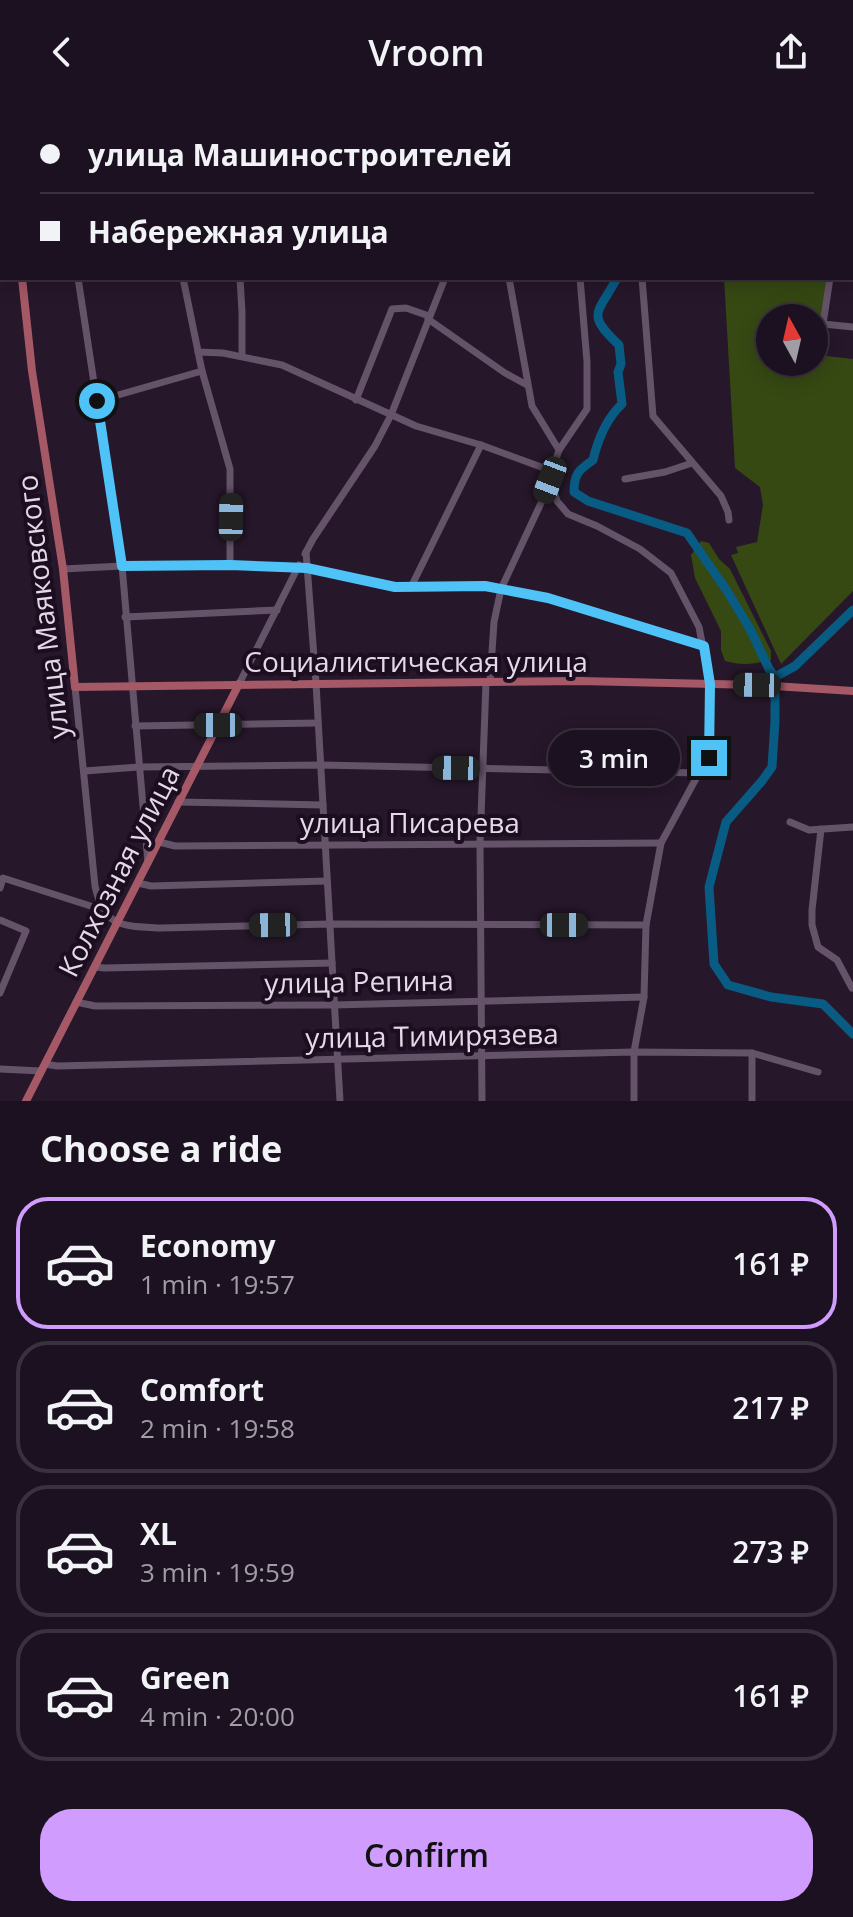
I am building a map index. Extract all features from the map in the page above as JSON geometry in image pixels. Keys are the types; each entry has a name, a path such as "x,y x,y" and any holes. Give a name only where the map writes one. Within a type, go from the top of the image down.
{"main road":[{"name":"улица Маяковского","path":"22,280 32,371 63,569 75,687"},
{"name":"Социалистическая улица","path":"75,687 580,681 757,685 853,691"},
{"name":"Колхозная улица","path":"26,1101 239,684"}],"street":[{"path":"78,280 122,566 148,863"},
{"path":"183,280 202,371 232,479 230,565"},
{"path":"240,280 242,356"},
{"name":"Колхозная улица","path":"239,684 302,568 306,552 391,415 444,280"},
{"path":"509,280 532,406 559,450"},
{"path":"482,1101 480,844 494,622 501,589 559,450 588,403 580,280"},
{"path":"642,280 651,411 721,496 729,520"},
{"path":"830,280 823,324 853,327"},
{"path":"356,400 392,309 406,308 429,318 527,385"},
{"path":"198,352 242,356 282,365 416,426 481,445 551,475"},
{"path":"97,401 202,371"},
{"path":"411,587 481,445"},
{"path":"625,479 665,472 692,463"},
{"path":"551,475 557,501 568,514 640,549 671,573 696,619 710,684 709,758 661,843 646,925 644,997 634,1052 634,1101"},
{"path":"63,569 230,565 302,568 387,586 478,586 548,598 704,646"},
{"path":"302,568 316,683 340,1101"},
{"path":"125,617 277,610"},
{"name":"улица Маяковского","path":"75,687 95,886 103,910"},
{"path":"135,726 318,723"},
{"path":"84,771 139,767 321,765 699,773"},
{"path":"178,802 323,805"},
{"path":"790,822 809,830 853,827"},
{"path":"145,825 165,830"},
{"path":"821,829 812,925 818,947 837,960 852,988"},
{"name":"улица Писарева","path":"159,842 175,846 661,843"},
{"path":"0,888 3,878 103,910 117,922 161,928 330,924 646,925"},
{"path":"138,883 151,886 327,881"},
{"path":"0,920 26,931 0,993"},
{"path":"95,967 332,963"},
{"name":"улица Репина","path":"76,1002 95,1006 334,1005 644,997"},
{"name":"улица Тимирязева","path":"0,1069 634,1052 752,1053 818,1072"},
{"path":"752,1053 752,1101"}],"green space":[{"path":"724,280 829,280 825,304 756,304 756,376 828,376 828,356 853,359 853,591 781,664 731,555 738,553 736,547 757,542 763,505 760,487 735,468"},
{"path":"701,541 709,543 730,569 771,651 771,660 748,664 725,661 721,650 721,631 695,578 691,555"}],"waterway":[{"path":"616,280 600,307 598,319 619,345 622,404 604,429 593,460 576,476 574,492 588,501 687,533 727,591 775,677 772,767 726,822 709,887 714,964 728,985 771,997 823,1004 853,1034"},
{"path":"775,677 795,666 853,610"}],"route":[{"path":"97,401 122,566 307,568 395,587 485,586 548,598 704,646 710,684 709,758"}]}
